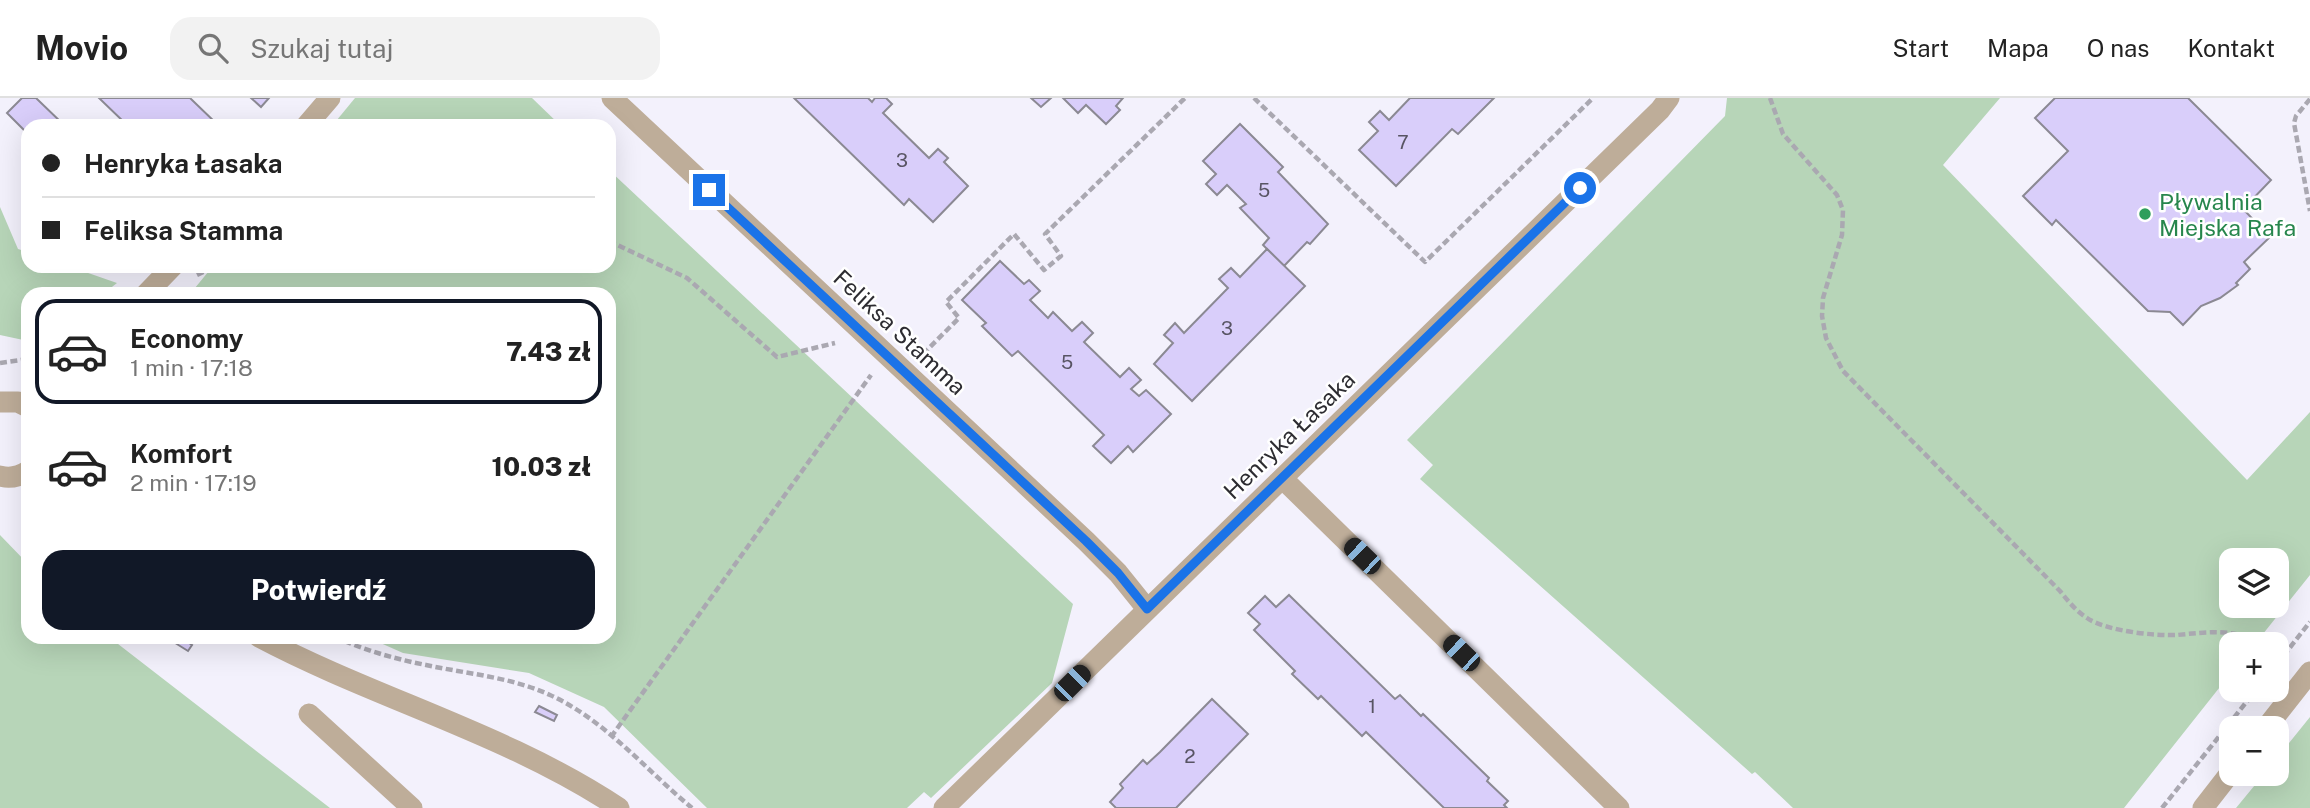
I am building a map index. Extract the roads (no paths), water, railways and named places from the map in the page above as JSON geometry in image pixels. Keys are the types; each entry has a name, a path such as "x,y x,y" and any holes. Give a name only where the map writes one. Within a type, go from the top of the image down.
{"street":[{"path":"312,119 330,98"},
{"name":"Feliksa Stamma","path":"612,98 1118,573 1147,609"},
{"name":"Henryka Łasaka","path":"944,808 1660,110 1669,98"},
{"path":"153,287 166,273"},
{"path":"0,402 21,403"},
{"path":"0,476 21,475"},
{"path":"1283,479 1619,808"},
{"path":"272,644 373,691 511,748 595,792 619,808"},
{"path":"2275,716 2310,672"},
{"path":"309,713 412,808"},
{"path":"2203,808 2220,786"}],"place":[{"name":"Pływalnia Miejska Rafa","path":"2145,214"}]}
